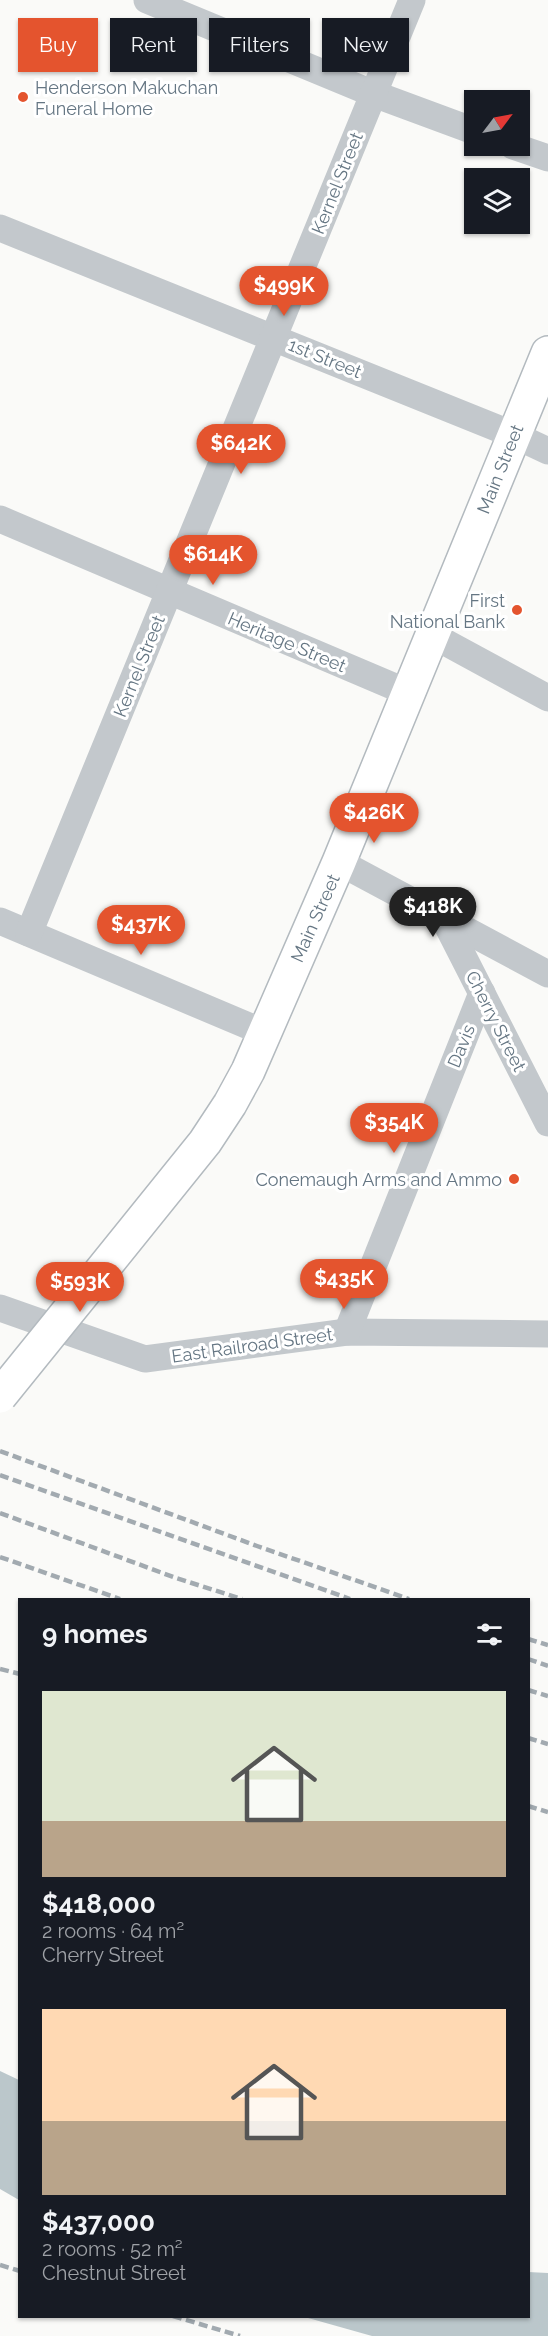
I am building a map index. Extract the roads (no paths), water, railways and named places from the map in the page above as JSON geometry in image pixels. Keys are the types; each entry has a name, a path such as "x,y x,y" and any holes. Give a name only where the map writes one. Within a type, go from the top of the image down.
{"main road":[{"name":"Main Street","path":"0,1396 205,1142 230,1104 265,1033 339,862 548,353"}],"street":[{"path":"147,0 374,94 464,127"},
{"name":"Kernel Street","path":"29,933 412,0"},
{"path":"530,152 548,158"},
{"name":"1st Street","path":"0,228 274,337 548,451"},
{"name":"Heritage Street","path":"0,519 409,693"},
{"path":"432,635 548,698"},
{"path":"339,862 548,974"},
{"name":"Cherry Street","path":"444,919 548,1123"},
{"path":"0,921 265,1033"},
{"name":"Davis","path":"347,1332 482,993"},
{"name":"East Railroad Street","path":"0,1308 145,1359 347,1332 548,1334"}],"railway":[{"path":"0,1451 257,1546 406,1598"},
{"path":"0,1475 347,1598"},
{"path":"0,1513 176,1578 239,1598"},
{"path":"0,1557 117,1598"},
{"path":"530,1640 548,1645"},
{"path":"530,1660 548,1666"},
{"path":"0,1669 18,1674"},
{"path":"530,1691 548,1696"},
{"path":"530,1739 548,1744"},
{"path":"530,1807 548,1812"},
{"path":"0,2265 18,2270"},
{"path":"180,2318 240,2336"}],"place":[{"name":"Henderson Makuchan Funeral Home","path":"23,97"},
{"name":"First National Bank","path":"517,610"},
{"name":"Conemaugh Arms and Ammo","path":"514,1179"}]}
